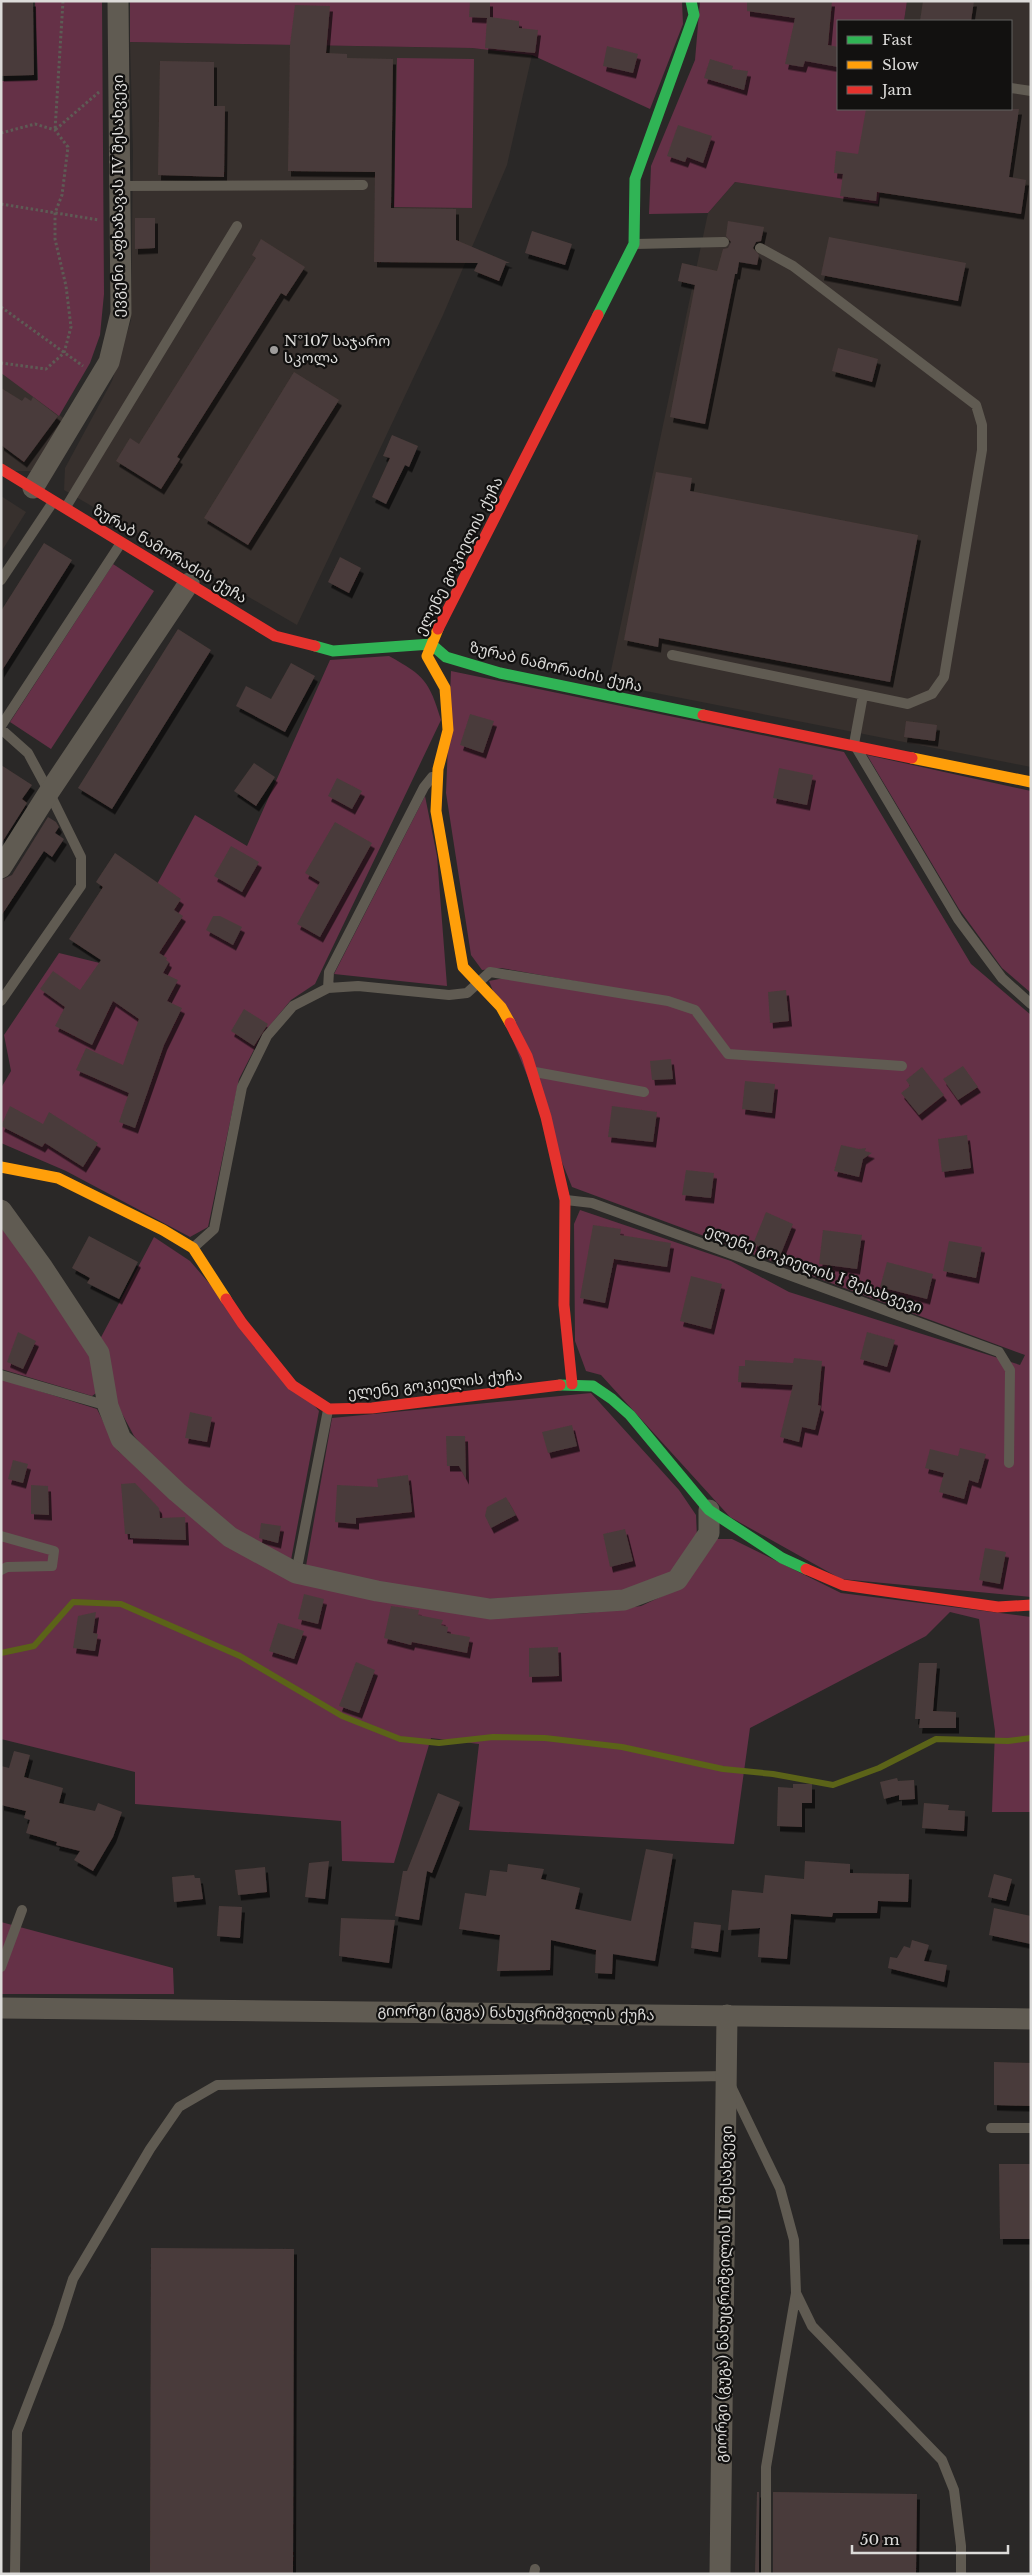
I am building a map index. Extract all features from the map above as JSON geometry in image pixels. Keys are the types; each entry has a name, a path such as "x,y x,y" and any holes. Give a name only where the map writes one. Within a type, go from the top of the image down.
{"street":[{"name":"ევგენი აფხაზავას IV შესახვევი","path":"33,488 109,362 121,313 118,1"},
{"name":"ელენე გოკიელის ქუჩა","path":"478,984 463,967 457,942 436,811 438,769 448,730 445,688 427,656 431,644 634,244 635,178 694,15 691,1"},
{"name":"ზურაბ ნამორაძის ქუჩა","path":"1,469 275,636 333,651 431,644 446,657 500,673 854,744 1031,782"},
{"path":"1,868 49,792 189,583"},
{"path":"478,984 501,1007 527,1056 546,1117 566,1200 564,1304 572,1384"},
{"path":"1,1167 58,1178 163,1230 193,1248"},
{"path":"1,1210 43,1268 99,1353 108,1406 121,1439 177,1492 230,1537 296,1573 377,1591 490,1609 624,1600 677,1580 708,1533 709,1510"},
{"name":"ელენე გოკიელის ქუჩა","path":"193,1248 242,1323 292,1385 329,1409 372,1408 572,1384 593,1386 630,1416 709,1510 782,1558 842,1585 916,1597 998,1606 1031,1605"},
{"name":"გიორგი (გუგა) ნახუცრიშვილის ქუჩა","path":"1,2008 1031,2019"},
{"name":"გიორგი (გუგა) ნახუცრიშვილის II შესახვევი","path":"720,2574 727,2015"}],"lane":[{"path":"1012,88 1031,92"},
{"path":"121,186 362,185"},
{"path":"66,508 237,226"},
{"path":"634,244 724,242"},
{"path":"672,655 908,704 932,694 944,677 982,450 982,425 976,404 793,266 760,248"},
{"path":"1,580 54,501"},
{"path":"1,1002 81,886 81,857 28,753 1,728 122,542"},
{"path":"863,695 854,744 958,919 1002,978 1031,1004"},
{"path":"328,988 329,972 424,787 438,769"},
{"path":"193,1248 214,1229 242,1087 267,1036 293,1006 328,988 358,986 449,995 467,993 490,972 668,1001 695,1010 728,1054 902,1066"},
{"path":"532,1071 644,1092"},
{"name":"ელენე გოკიელის I შესახვევი","path":"566,1200 592,1203 999,1352 1010,1370 1009,1463"},
{"path":"1,1375 108,1406"},
{"path":"296,1573 329,1409"},
{"path":"1,1536 54,1551 52,1566 7,1567 1,1570"},
{"path":"1,1967 22,1910"},
{"path":"14,2574 17,2432 58,2326 73,2279 150,2149 179,2107 217,2084 726,2076 780,2188 794,2240 796,2293 766,2467 766,2574"},
{"path":"991,2128 1031,2128"},
{"path":"796,2293 812,2326 942,2460 954,2490 961,2546 961,2574"}],"path":[{"path":"55,130 63,1"},
{"path":"55,130 99,91"},
{"path":"1,133 35,124 55,130 68,147 62,194 55,213 55,239 66,286 71,326 64,353 46,369 1,363"},
{"path":"1,204 107,222"},
{"path":"1,308 90,371"}],"shaded area":[{"path":"35,1 102,1 104,294 100,335 90,363 59,416 1,373 1,81 38,80"},
{"path":"130,1 682,1 683,24 650,109 532,55 472,48 130,42"},
{"path":"700,1 907,1 904,20 837,20 837,110 891,110 878,204 735,182 708,213 649,214 651,166 695,60"},
{"path":"907,1 1031,1 1031,767 615,685 609,680 708,213 735,182 878,203 891,110 1012,110 1012,20 904,20"},
{"name":"№107 საჯარო სკოლა","path":"130,42 472,48 532,55 507,165 443,315 297,625 64,490 65,468 112,381 131,320 133,151"},
{"path":"397,58 474,59 472,208 394,207"},
{"path":"1,373 66,420 33,471 13,471 1,464"},
{"path":"1,496 26,512 1,552"},
{"path":"113,564 154,591 51,749 10,722"},
{"path":"389,656 411,669 424,681 433,696 441,720 315,984 291,1000 261,1036 239,1079 208,1227 190,1237 66,1171 1,1143 1,1088 11,1071 4,1035 59,953 112,966 195,815 247,846 330,660"},
{"path":"451,671 844,752 971,964 1031,1015 1031,1597 841,1579 730,1517 601,1375 586,1371 575,1341 574,1224 580,1210 731,1261 789,1292 1020,1365 1025,1355 572,1187 489,981 504,978 653,995 501,968 482,970 471,955 446,793"},
{"path":"867,755 1031,791 1031,993 1002,968 959,909"},
{"path":"425,796 437,856 447,986 334,974"},
{"path":"1,1225 91,1347 102,1389 92,1396 1,1369"},
{"path":"154,1237 190,1261 319,1411 291,1560 281,1562 191,1502 134,1436 112,1395 98,1343"},
{"path":"1,1379 97,1409 118,1451 289,1579 487,1618 589,1613 641,1606 684,1586 717,1539 732,1539 841,1593 1031,1617 1031,1812 992,1812 995,1731 979,1619 950,1612 926,1636 750,1728 734,1844 469,1830 479,1744 431,1738 394,1863 342,1861 341,1821 135,1804 135,1772 1,1739"},
{"path":"591,1393 679,1490 696,1515 697,1537 672,1576 622,1595 481,1599 375,1584 306,1566 332,1418"},
{"path":"1,1922 173,1968 174,1994 1,1994"}],"building":[{"path":"1,1 33,1 34,75 1,76"},
{"path":"470,1 490,1 490,17 519,21 519,28 538,30 535,53 485,48 487,18 469,17"},
{"path":"747,1 832,1 828,45 837,47 837,67 805,61 803,67 785,64 795,18 747,11"},
{"path":"923,1 974,1 971,20 920,20"},
{"path":"295,5 330,6 326,53 347,54 347,58 393,59 391,208 456,209 456,240 510,263 506,263 499,281 474,271 478,263 374,262 375,172 288,171 290,45"},
{"path":"607,46 638,54 633,73 603,66"},
{"path":"710,59 733,66 732,69 748,71 744,90 704,78"},
{"path":"160,61 214,62 214,106 225,106 224,177 158,175"},
{"path":"1019,109 1009,177 1026,180 1021,214 877,192 876,201 840,196 843,174 834,173 836,151 858,154 866,110"},
{"path":"678,125 712,136 703,163 687,157 685,162 667,156"},
{"path":"135,218 155,218 155,248 135,249"},
{"path":"728,221 764,227 761,241 756,242 753,248 759,255 757,265 739,262 737,274 735,274 705,424 670,417 695,285 678,281 682,263 717,271 723,249 728,248 731,242 726,236"},
{"path":"532,231 572,244 565,265 525,253"},
{"path":"829,237 966,263 958,301 821,275"},
{"path":"261,239 305,267 286,296 281,293 177,457 180,459 161,489 116,461 130,438 139,444 256,258 252,255"},
{"path":"838,348 878,359 872,382 832,371"},
{"path":"294,372 339,400 248,545 204,518"},
{"path":"1,388 22,401 25,397 31,401 33,397 58,416 24,462 1,445"},
{"path":"392,435 418,446 409,467 405,465 386,504 372,497 390,458 383,456"},
{"path":"656,472 692,478 690,491 918,535 890,682 659,638 658,647 624,640"},
{"path":"44,543 72,560 1,672 1,611"},
{"path":"340,557 361,568 349,593 328,582"},
{"path":"178,629 211,650 112,809 78,788"},
{"path":"291,663 315,676 285,732 236,706 246,686 271,699"},
{"path":"470,714 494,721 483,753 460,745"},
{"path":"906,721 937,725 935,741 904,737"},
{"path":"254,763 275,777 256,806 234,791"},
{"path":"1,765 32,785 22,799 27,803 1,844"},
{"path":"779,768 813,775 807,805 773,798"},
{"path":"337,778 362,791 352,809 328,796"},
{"path":"48,817 56,822 59,827 55,833 64,839 52,857 44,851 1,916 1,880 12,875"},
{"path":"335,822 372,843 320,937 297,924 320,882 305,873"},
{"path":"231,846 259,862 242,892 214,876"},
{"path":"115,853 181,899 174,910 183,916 159,953 167,958 166,960 169,962 163,973 178,980 167,1001 182,1008 164,1045 135,1128 119,1122 129,1093 76,1070 86,1048 123,1065 139,1019 113,1001 92,1045 55,1026 65,1007 40,989 53,971 80,990 101,960 69,939 103,887 96,882"},
{"path":"213,916 220,916 242,927 233,945 206,930"},
{"path":"786,990 789,1021 770,1023 768,992"},
{"path":"244,1009 268,1024 254,1046 231,1031"},
{"path":"671,1059 673,1079 652,1080 650,1061"},
{"path":"963,1066 978,1087 958,1100 943,1079"},
{"path":"922,1067 944,1095 919,1115 901,1093 910,1086 906,1080"},
{"path":"745,1081 775,1084 772,1113 742,1109"},
{"path":"10,1106 43,1124 49,1112 98,1143 83,1167 45,1143 42,1147 1,1126"},
{"path":"612,1106 657,1112 653,1142 608,1137"},
{"path":"967,1135 971,1168 942,1172 938,1139"},
{"path":"841,1145 859,1149 866,1148 865,1151 872,1153 863,1159 859,1177 834,1171"},
{"path":"686,1170 714,1173 711,1198 682,1195"},
{"path":"766,1212 793,1224 780,1256 753,1244"},
{"path":"593,1225 621,1229 620,1235 671,1243 667,1267 614,1259 605,1303 580,1298"},
{"path":"823,1230 862,1235 857,1269 819,1264"},
{"path":"89,1236 138,1262 119,1299 87,1283 90,1278 72,1268"},
{"path":"949,1241 982,1247 976,1278 943,1271"},
{"path":"887,1262 933,1274 927,1299 880,1287"},
{"path":"691,1276 722,1284 711,1329 680,1321"},
{"path":"18,1332 36,1341 23,1369 7,1362"},
{"path":"867,1332 895,1340 887,1367 860,1359"},
{"path":"794,1358 822,1361 818,1405 821,1406 815,1430 802,1427 799,1442 780,1437 793,1385 738,1382 739,1366 745,1366 745,1360 793,1363"},
{"path":"190,1412 212,1417 207,1442 185,1438"},
{"path":"572,1425 577,1446 548,1453 542,1432"},
{"path":"446,1436 465,1436 466,1479 459,1466 447,1466"},
{"path":"960,1448 986,1454 978,1483 969,1480 964,1499 939,1492 944,1473 925,1468 930,1449 958,1456"},
{"path":"13,1460 28,1464 23,1483 8,1479"},
{"path":"408,1475 412,1512 356,1518 356,1524 335,1522 337,1485 378,1487 377,1479"},
{"path":"135,1483 159,1508 160,1518 185,1517 186,1540 130,1538 130,1534 125,1534 121,1484"},
{"path":"31,1485 48,1486 49,1515 31,1514"},
{"path":"506,1497 516,1515 491,1528 485,1516 487,1507"},
{"path":"261,1523 281,1526 278,1543 259,1538"},
{"path":"625,1529 633,1561 610,1567 603,1534"},
{"path":"985,1548 1006,1552 1000,1584 979,1580"},
{"path":"304,1594 324,1599 318,1624 298,1619"},
{"path":"391,1606 419,1610 418,1615 443,1620 441,1625 448,1627 447,1633 470,1637 467,1653 412,1642 411,1645 384,1638"},
{"path":"96,1612 93,1633 98,1634 95,1651 73,1648 78,1616"},
{"path":"278,1623 304,1631 294,1659 269,1651"},
{"path":"558,1647 559,1676 529,1677 529,1648"},
{"path":"356,1662 375,1670 359,1713 339,1706"},
{"path":"919,1663 937,1663 933,1711 956,1712 956,1728 919,1728 920,1719 915,1719"},
{"path":"14,1751 30,1755 24,1777 63,1788 59,1803 95,1811 98,1803 122,1812 113,1837 93,1871 74,1860 80,1851 56,1845 57,1842 26,1833 30,1820 24,1818 26,1811 1,1805 1,1766 9,1768"},
{"path":"897,1778 898,1781 914,1780 915,1799 899,1800 899,1795 884,1799 880,1782"},
{"path":"793,1784 812,1784 812,1803 802,1803 802,1827 777,1826 778,1787 793,1788"},
{"path":"438,1793 460,1802 432,1873 427,1871 419,1920 395,1916 403,1871 407,1871"},
{"path":"924,1803 949,1805 948,1810 965,1811 964,1831 922,1828"},
{"path":"646,1849 673,1854 655,1961 613,1954 612,1974 595,1973 596,1950 551,1940 550,1970 497,1971 500,1935 459,1929 465,1893 486,1896 490,1870 507,1872 508,1864 544,1869 541,1879 580,1888 575,1909 631,1921"},
{"path":"329,1861 325,1899 305,1897 309,1863"},
{"path":"805,1861 850,1864 850,1873 909,1874 908,1902 878,1901 877,1913 833,1913 832,1917 791,1914 787,1959 758,1957 760,1928 728,1930 732,1890 763,1893 765,1875 804,1879"},
{"path":"265,1867 267,1892 238,1895 235,1870"},
{"path":"994,1874 1012,1879 1006,1901 988,1897"},
{"path":"194,1875 195,1878 200,1878 203,1899 174,1902 172,1877"},
{"path":"219,1906 242,1907 240,1938 217,1936"},
{"path":"994,1908 1031,1916 1031,1944 989,1935"},
{"path":"341,1918 395,1920 389,1963 339,1956"},
{"path":"694,1922 721,1925 718,1952 691,1948"},
{"path":"912,1940 929,1945 924,1961 947,1965 944,1982 888,1968 890,1957 897,1958 904,1946 910,1948"},
{"path":"994,2062 1031,2063 1031,2106 994,2105"},
{"path":"999,2164 1031,2164 1031,2239 1000,2239"},
{"path":"151,2248 294,2249 293,2574 150,2574"},
{"path":"757,2492 759,2492 759,2574 755,2574"},
{"path":"773,2492 917,2494 916,2574 773,2574"}],"waterway":[{"path":"1,1653 34,1646 73,1602 121,1604 240,1656 342,1716 400,1739 439,1743 493,1737 545,1738 622,1747 723,1769 773,1774 833,1785 879,1768 936,1739 1008,1741 1031,1738"}],"traffic: fast":[{"path":"598,315 634,244 635,179 694,15 691,1"},
{"path":"315,646 333,651 431,644 446,657 500,673 703,715"},
{"path":"560,1385 593,1386 612,1399 630,1415 709,1510 782,1558 806,1569"}],"traffic: slow":[{"path":"438,629 427,656 445,688 448,730 438,769 436,811 463,967 501,1007 510,1023"},
{"path":"912,758 1031,782"},
{"path":"1,1167 58,1178 163,1230 193,1248 226,1299"}],"traffic: jam":[{"path":"438,629 598,315"},
{"path":"1,469 275,636 315,646"},
{"path":"703,715 912,758"},
{"path":"510,1023 527,1056 546,1117 565,1200 564,1305 572,1384"},
{"path":"226,1299 242,1323 292,1385 329,1409 372,1408 560,1385"},
{"path":"806,1569 843,1585 998,1607 1031,1605"}],"place":[{"name":"№107 საჯარო სკოლა","path":"274,350"}]}
